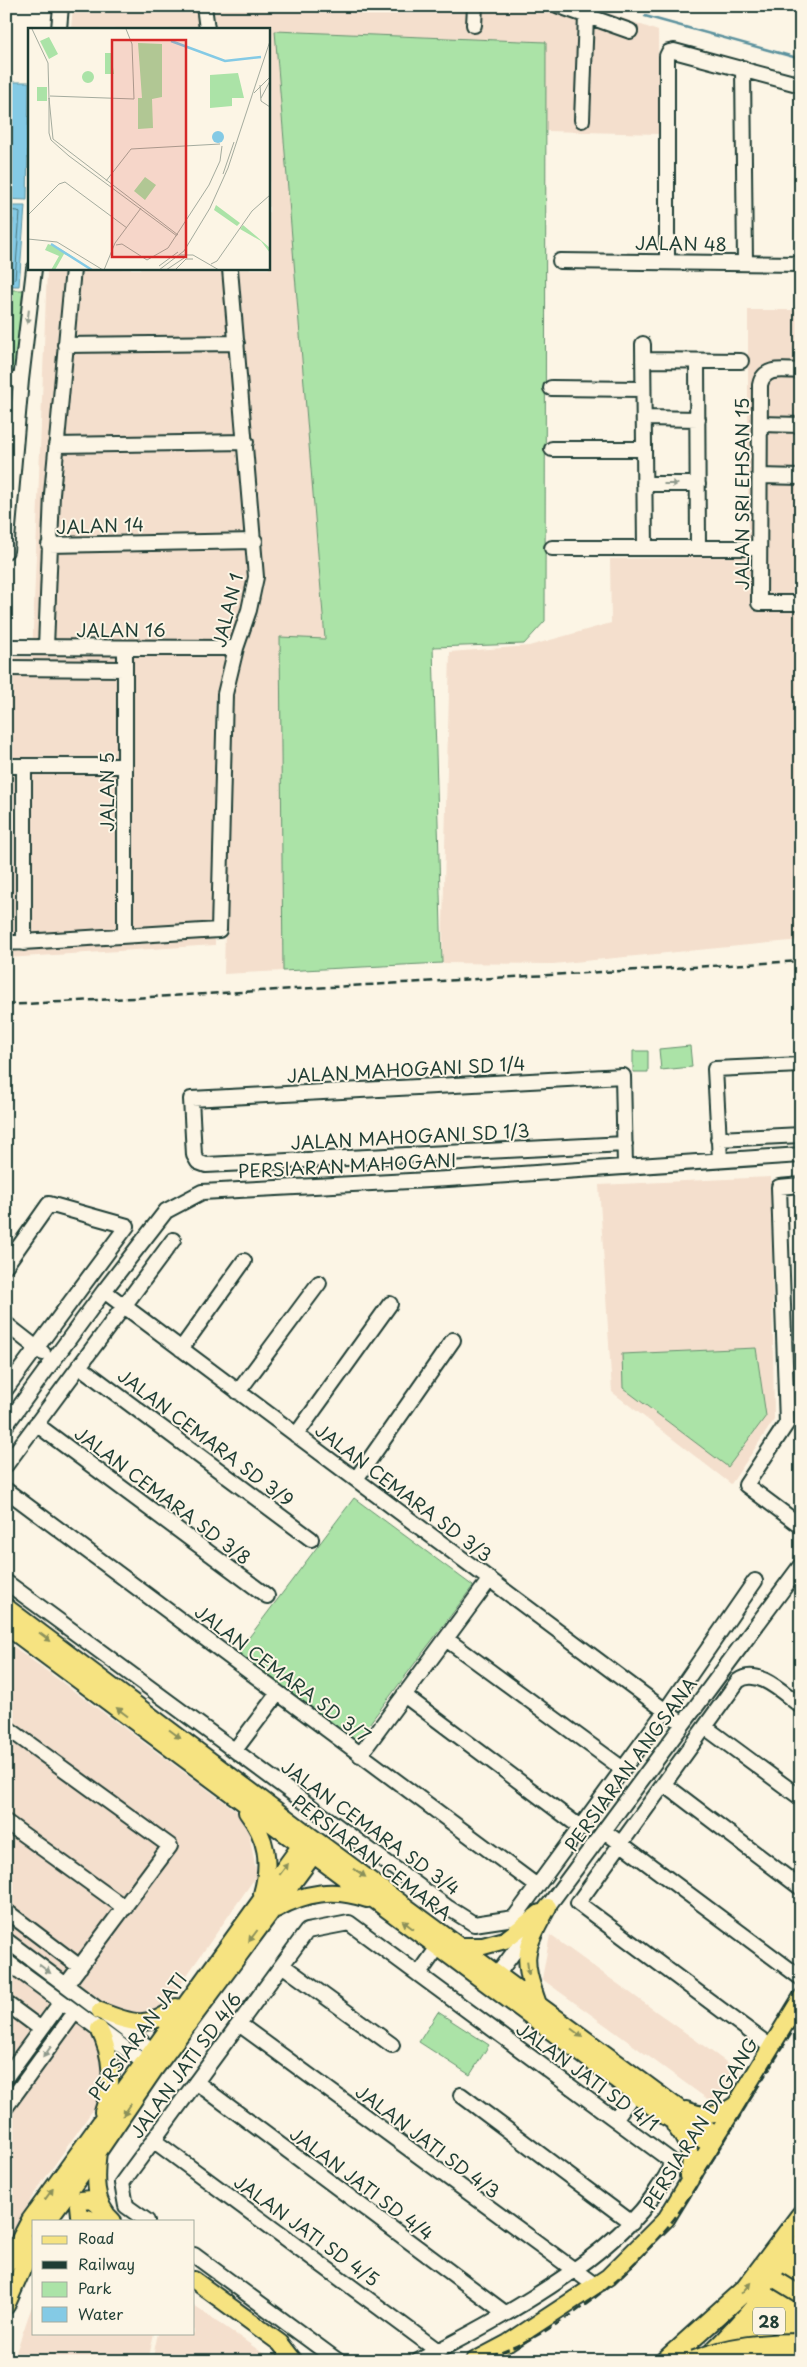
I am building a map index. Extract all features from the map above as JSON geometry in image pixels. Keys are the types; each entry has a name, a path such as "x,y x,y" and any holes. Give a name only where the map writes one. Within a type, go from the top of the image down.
{"highway":[{"path":"666,2361 712,2322 746,2289 801,2216"},
{"path":"706,2361 787,2277 801,2247"},
{"name":"28","path":"734,2361 785,2302 787,2277"},
{"path":"695,2361 725,2350 760,2345 788,2350 798,2302"},
{"name":"28","path":"751,2361 798,2302"}],"main road":[{"name":"PERSIARAN CEMARA","path":"6,1608 311,1845 379,1903 438,1948 538,2004 670,2111 713,2140"},
{"name":"PERSIARAN CEMARA","path":"6,1626 236,1797 311,1845 460,1946 494,1980 634,2093 670,2111"},
{"path":"236,1797 259,1829 265,1841 265,1907 317,1892 351,1894 379,1903"},
{"name":"PERSIARAN JATI","path":"6,2266 30,2220 98,2125 153,2060 311,1845"},
{"name":"PERSIARAN JATI","path":"48,2220 98,2152 191,1995 265,1907"},
{"path":"460,1946 483,1946 504,1940 548,1907"},
{"path":"538,2004 529,1980 527,1951 532,1936 548,1907"},
{"path":"100,2011 125,2021 147,2022 160,2019 191,1995"},
{"name":"PERSIARAN DAGANG","path":"474,2361 508,2343 608,2278 666,2219 801,1998"},
{"path":"98,2125 107,2100 111,2072 108,2048 99,2029"},
{"path":"670,2111 708,2116 722,2114 736,2104"},
{"path":"670,2111 688,2146 690,2171 684,2188"},
{"path":"98,2152 96,2182 104,2217"},
{"path":"6,2306 32,2248"},
{"path":"787,2277 801,2283"},
{"path":"787,2277 798,2302"},
{"path":"195,2281 280,2343 294,2361"},
{"path":"195,2293 274,2352 294,2361"},
{"path":"797,2361 801,2360"}],"street":[{"path":"59,28 61,6"},
{"path":"204,6 207,28"},
{"path":"474,25 475,6"},
{"path":"559,6 630,31"},
{"path":"582,120 586,16"},
{"path":"667,261 667,56 674,51 801,85"},
{"path":"743,68 745,263"},
{"name":"JALAN 48","path":"560,261 801,264"},
{"path":"6,550 11,441 21,380 34,270"},
{"path":"49,544 56,445 73,270"},
{"name":"JALAN 1","path":"125,936 219,930 225,694 236,648 254,589 254,541 230,270"},
{"path":"65,345 237,343"},
{"path":"643,344 645,548"},
{"path":"643,360 741,361"},
{"path":"696,361 698,547"},
{"name":"JALAN SRI EHSAN 15","path":"801,371 770,370 764,374 760,385 759,546 759,603 801,603"},
{"path":"6,380 21,380"},
{"path":"551,388 643,389"},
{"path":"644,418 698,419"},
{"path":"760,424 801,424"},
{"path":"56,445 246,442"},
{"path":"552,449 644,449"},
{"path":"760,476 801,477"},
{"path":"644,484 698,484"},
{"name":"JALAN 14","path":"46,648 49,544 254,541"},
{"path":"552,548 719,547 729,543 759,546"},
{"name":"JALAN 16","path":"6,648 236,648"},
{"name":"JALAN 5","path":"125,648 125,936"},
{"path":"6,668 125,669"},
{"path":"6,766 125,766"},
{"path":"24,766 24,943"},
{"path":"6,943 125,936"},
{"path":"720,1160 715,1069 801,1065"},
{"name":"JALAN MAHOGANI SD 1/4","path":"198,1162 194,1155 191,1099 623,1076 625,1144"},
{"path":"718,1140 801,1135"},
{"path":"625,1144 625,1166"},
{"name":"JALAN MAHOGANI SD 1/3","path":"198,1162 206,1165 625,1144"},
{"name":"PERSIARAN MAHOGANI","path":"6,1426 53,1360 113,1298 166,1211 202,1192 448,1179 801,1155"},
{"path":"800,1526 746,1485 787,1422 779,1187 801,1185"},
{"path":"6,1265 49,1204 126,1226 6,1389"},
{"path":"6,1465 79,1366 113,1298 173,1240"},
{"path":"181,1349 244,1260"},
{"path":"238,1392 319,1283"},
{"name":"JALAN CEMARA SD 3/3","path":"113,1298 674,1717"},
{"path":"296,1435 390,1304"},
{"path":"6,1324 53,1360"},
{"path":"356,1479 453,1340"},
{"name":"JALAN CEMARA SD 3/9","path":"79,1366 311,1539"},
{"name":"JALAN CEMARA SD 3/8","path":"36,1424 267,1596"},
{"name":"JALAN CEMARA SD 3/7","path":"6,1490 537,1886"},
{"name":"PERSIARAN ANGSANA","path":"494,1980 604,1831 674,1717 801,1565"},
{"path":"360,1755 490,1579"},
{"path":"674,1717 755,1581"},
{"name":"JALAN CEMARA SD 3/4","path":"6,1582 447,1907 474,1924 514,1918 622,1769 674,1717"},
{"path":"446,1639 622,1769"},
{"path":"772,2047 578,1903 738,1681 746,1676 761,1678 801,1706"},
{"path":"235,1750 278,1693"},
{"path":"404,1695 580,1827"},
{"path":"6,1727 170,1846 66,1985"},
{"path":"705,1727 801,1798"},
{"path":"664,1784 801,1888"},
{"path":"6,1822 125,1908"},
{"path":"604,1831 801,1978"},
{"path":"6,1911 80,1967"},
{"name":"JALAN JATI SD 4/1","path":"307,1931 349,1923 670,2160 671,2168 655,2194 632,2223 575,2269 505,2314 418,2361"},
{"name":"JALAN JATI SD 4/6","path":"146,2220 126,2206 122,2183 307,1931"},
{"path":"6,1940 100,2011 153,2060"},
{"path":"419,1974 438,1948"},
{"path":"6,1961 99,2029 153,2060"},
{"path":"282,1965 392,2045"},
{"path":"6,2077 61,2002"},
{"path":"6,2003 41,2029"},
{"path":"6,2107 75,2012"},
{"name":"JALAN JATI SD 4/3","path":"238,2024 500,2218 575,2269 596,2286"},
{"name":"JALAN JATI SD 4/4","path":"196,2082 505,2314"},
{"path":"616,2120 634,2093"},
{"path":"461,2095 632,2223"},
{"name":"JALAN JATI SD 4/5","path":"153,2140 438,2351"},
{"path":"195,2256 338,2361"}],"shaded area":[{"path":"73,6 193,6 201,17 202,28 71,28"},
{"path":"213,6 589,6 658,31 659,134 546,131 546,42 275,31 325,640 280,637 283,971 224,974 230,700 264,585 237,270 270,270 270,28 217,28"},
{"path":"47,270 223,270 251,591 215,701 215,945 6,958 6,657 32,657"},
{"path":"748,310 801,310 801,940 553,964 442,963 450,652 529,646 611,623 610,559 748,556"},
{"path":"771,1177 774,1420 731,1484 612,1392 599,1185"},
{"path":"6,1641 246,1818 257,1875 32,2197 6,2250"},
{"path":"550,1935 740,2072 717,2106 542,1979"},
{"path":"32,2306 32,2334 154,2334 148,2361 13,2361"},
{"path":"195,2306 274,2361 152,2361 158,2334 195,2334"}],"green space":[{"path":"275,31 546,42 545,621 524,644 433,647 442,963 283,971 280,637 325,639"},
{"path":"6,290 24,290 17,370 6,371"},
{"path":"690,1046 692,1067 661,1070 659,1049"},
{"path":"633,1051 648,1051 648,1072 633,1072"},
{"path":"756,1348 766,1416 728,1467 623,1388 622,1354"},
{"path":"354,1498 473,1586 354,1744 235,1656"},
{"path":"438,2012 489,2045 470,2075 419,2042"}],"water":[{"path":"6,82 28,82 27,200 6,199"},
{"path":"6,206 25,206 19,286 6,286"}],"waterway":[{"path":"645,16 801,59"}],"railway":[{"path":"6,1005 801,961"},
{"path":"479,2361 506,2351 558,2324 605,2290 647,2250 666,2229 688,2199 801,2018"}]}
